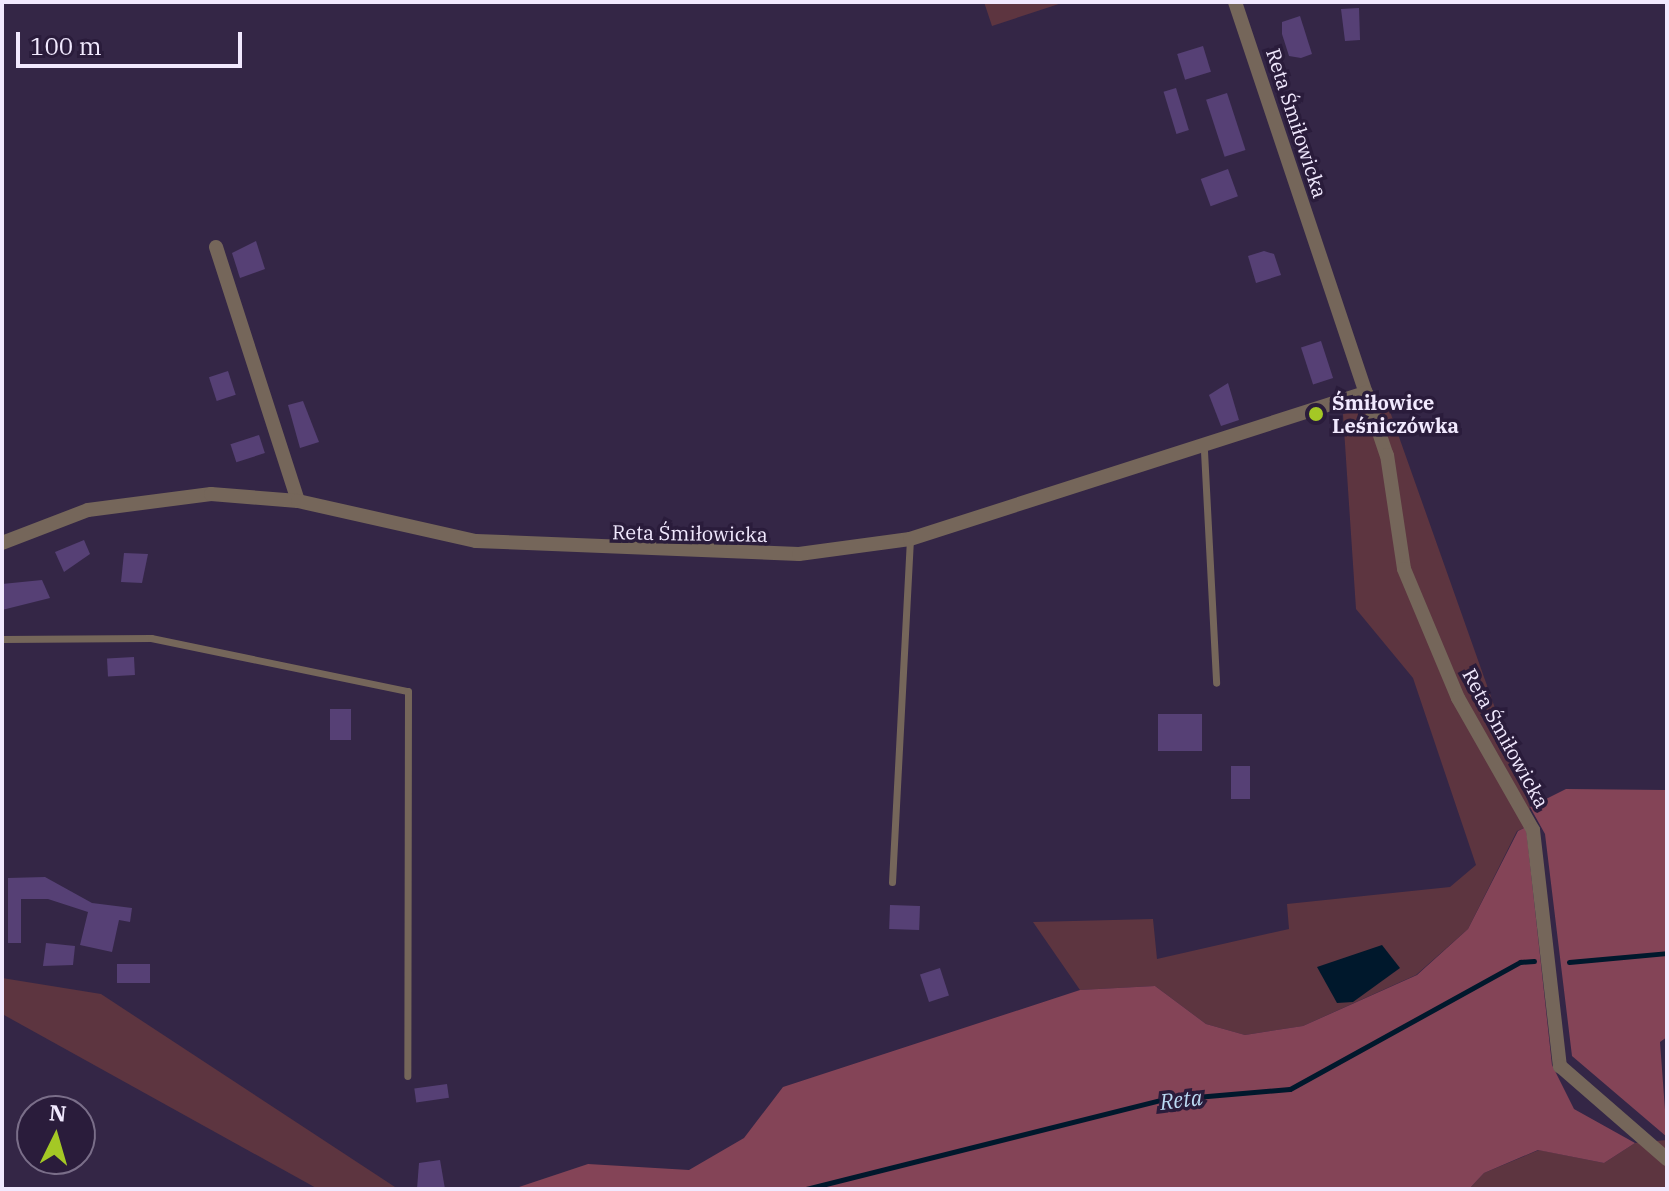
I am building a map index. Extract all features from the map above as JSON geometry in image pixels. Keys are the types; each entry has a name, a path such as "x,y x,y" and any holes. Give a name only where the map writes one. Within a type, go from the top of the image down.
{"street":[{"name":"Reta Śmiłowicka","path":"1235,2 1387,455 1404,569 1458,698 1533,830 1560,1066 1667,1159"},
{"path":"216,247 298,501"},
{"name":"Reta Śmiłowicka","path":"2,543 88,510 152,499 211,494 298,501 476,541 596,552 799,554 910,539 1204,451 1366,393"}],"lane":[{"path":"1204,451 1216,683"},
{"path":"892,882 910,539"},
{"path":"2,639 151,638 408,691 407,1076"}],"shaded area":[{"path":"984,2 1065,2 992,26"},
{"path":"1387,403 1530,807 1526,827 1517,831 1468,929 1416,975 1303,1026 1245,1035 1206,1024 1155,986 1080,990 1033,922 1153,919 1157,959 1289,929 1287,904 1450,887 1476,865 1413,678 1356,609 1343,414"},
{"path":"1566,789 1667,790 1667,1037 1660,1042 1667,1137 1572,1056 1545,834 1530,807"},
{"path":"1526,827 1552,1065 1574,1109 1635,1143 1604,1163 1538,1150 1484,1173 1469,1189 513,1189 588,1164 689,1170 744,1138 783,1087 1080,990 1155,986 1206,1024 1245,1035 1303,1026 1417,975 1468,929 1518,831"},
{"path":"2,978 101,994 398,1189 318,1189 4,1015"},
{"path":"1667,1140 1667,1189 1469,1189 1484,1173 1539,1150 1604,1163 1635,1143"}],"water":[{"path":"1382,945 1400,968 1353,1002 1337,1003 1317,967"}],"building":[{"path":"1359,8 1360,40 1345,41 1341,9"},
{"path":"1300,16 1312,54 1301,58 1289,56 1282,34 1282,22"},
{"path":"1203,46 1211,72 1185,80 1177,54"},
{"path":"1176,88 1189,130 1176,134 1164,92"},
{"path":"1227,93 1246,150 1225,157 1206,100"},
{"path":"1228,169 1238,196 1211,206 1201,179"},
{"path":"256,241 265,269 240,278 232,253"},
{"path":"1264,251 1274,254 1281,275 1256,283 1248,256"},
{"path":"1321,341 1333,378 1313,385 1301,347"},
{"path":"228,371 236,395 217,401 209,377"},
{"path":"1228,383 1239,420 1221,426 1209,395"},
{"path":"303,401 319,442 300,448 288,405"},
{"path":"259,435 265,453 236,462 230,444"},
{"path":"84,540 90,554 64,572 55,552"},
{"path":"124,553 148,554 142,583 121,582"},
{"path":"42,580 50,598 2,610 2,584"},
{"path":"134,657 135,675 108,676 107,658"},
{"path":"330,709 351,709 351,740 330,740"},
{"path":"1158,714 1202,714 1202,751 1158,751"},
{"path":"1231,766 1250,766 1250,799 1231,799"},
{"path":"45,877 92,903 132,908 130,922 119,920 112,952 80,945 88,912 48,899 21,899 21,943 8,943 8,878"},
{"path":"890,905 920,906 919,930 889,929"},
{"path":"46,943 75,946 73,965 43,966"},
{"path":"117,964 150,964 150,983 117,983"},
{"path":"940,968 949,996 929,1002 920,974"},
{"path":"447,1084 449,1098 416,1102 414,1089"},
{"path":"440,1160 445,1189 417,1189 419,1163"}],"waterway":[{"name":"Reta","path":"1569,962 1667,953"},
{"name":"Reta","path":"806,1189 1161,1100 1290,1089 1520,962 1534,961"}],"place":[{"name":"Śmiłowice Leśniczówka","path":"1316,414"}]}
